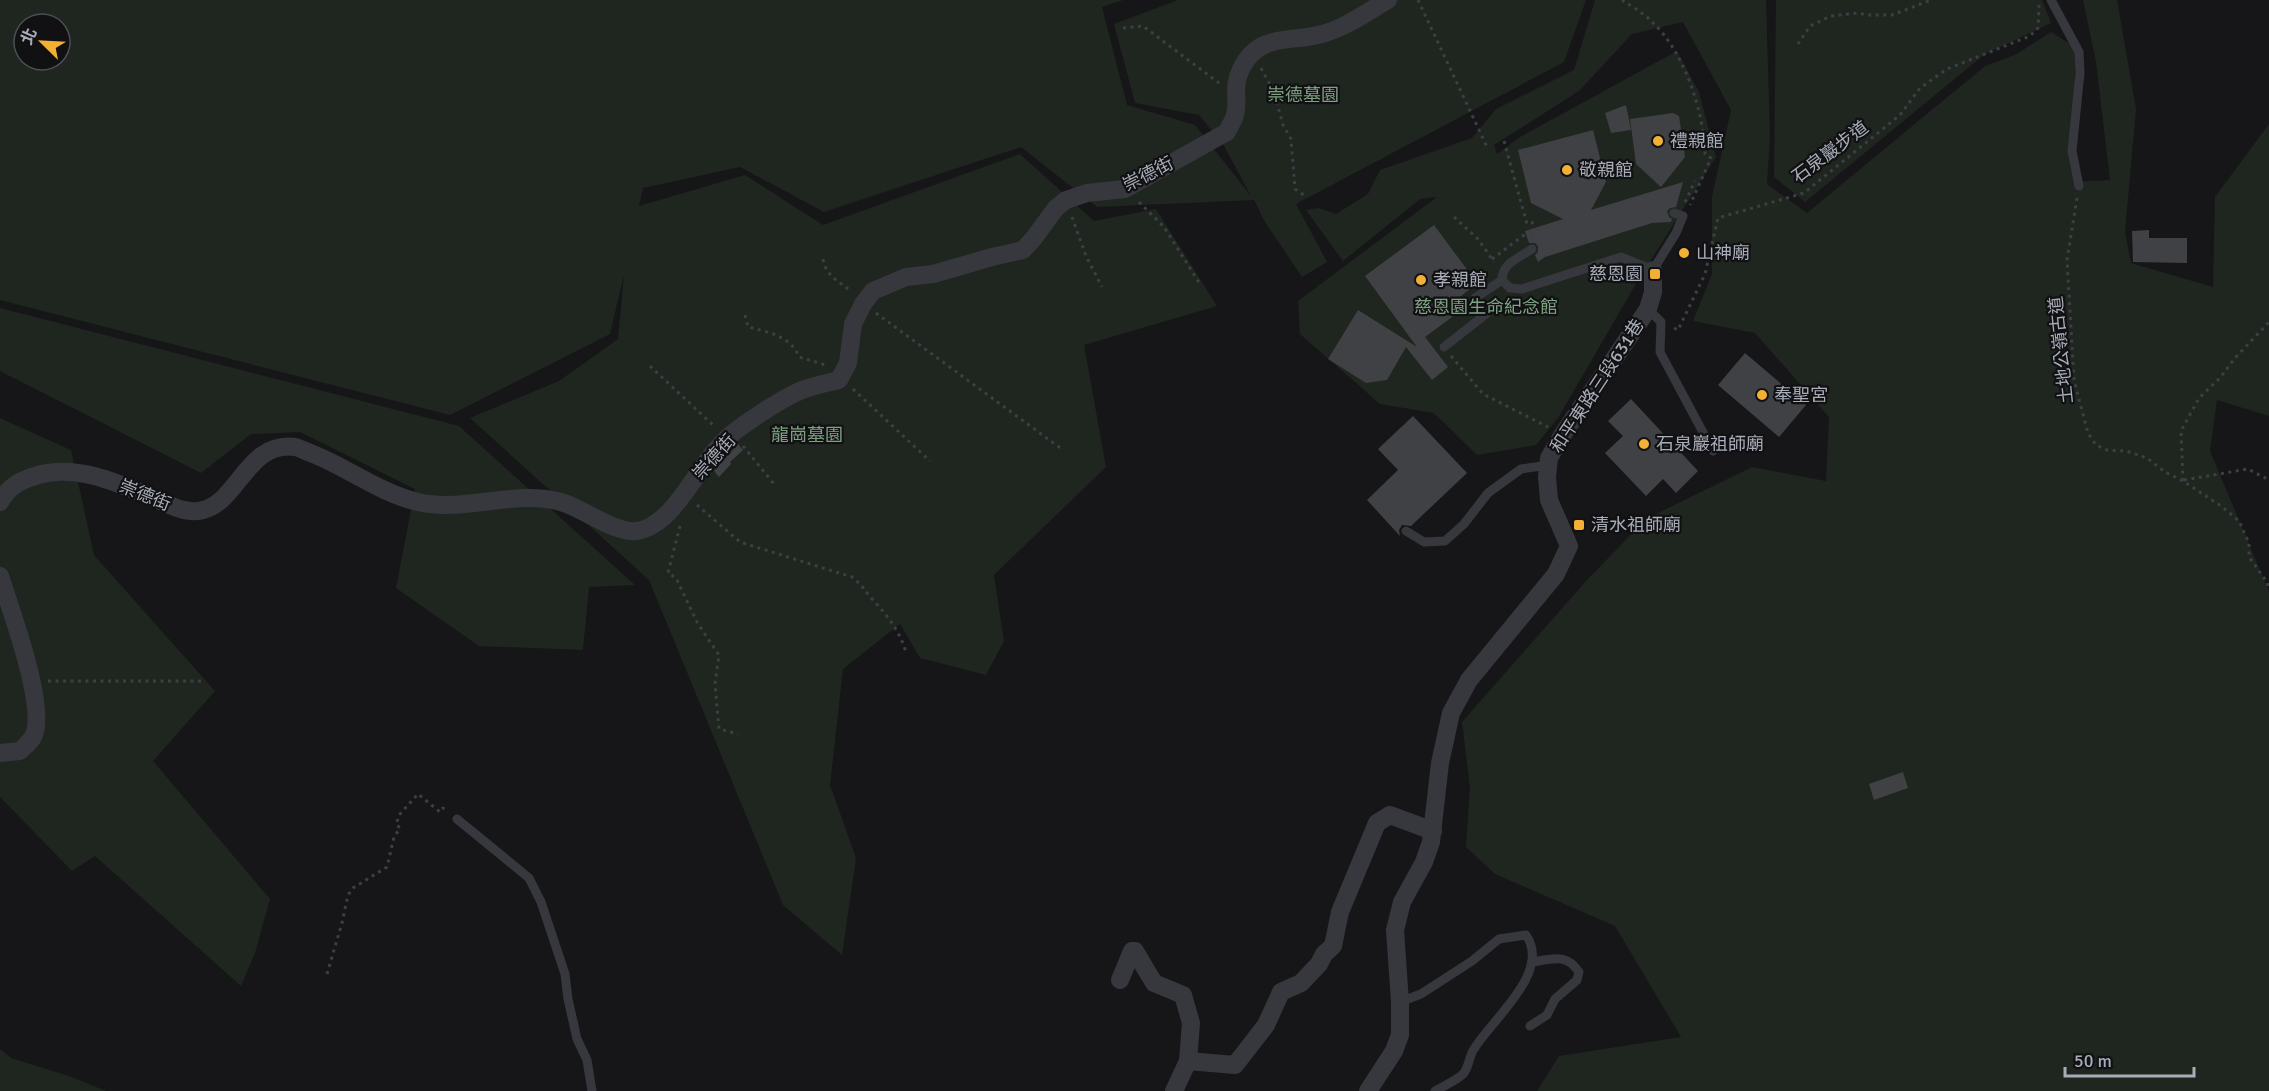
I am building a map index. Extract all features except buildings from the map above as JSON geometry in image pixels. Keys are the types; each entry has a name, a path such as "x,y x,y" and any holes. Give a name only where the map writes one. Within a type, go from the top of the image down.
{"street":[{"path":"1250,56 1262,45 1276,40 1321,34 1348,23 1388,0"},
{"name":"崇德街","path":"1066,200 1087,193 1125,189 1227,132 1235,115 1235,86 1241,69 1250,56"},
{"path":"846,384 853,324 863,304 873,291 906,277 933,274 1023,250 1056,207 1066,200"},
{"name":"和平東路三段631巷","path":"1368,1091 1394,1051 1400,1035 1395,930 1402,902 1424,862 1433,831 1440,763 1451,713 1469,680 1556,574 1569,546 1549,500 1547,477 1550,458 1563,434 1654,315 1653,270"},
{"name":"崇德街","path":"0,502 5,493 15,484 49,472 68,470 123,486 182,510 203,510 222,501 252,463 273,450 295,447 323,458 401,498 437,506 532,498 560,501 619,528 634,531 653,526 668,514 705,461 729,436 802,390 846,384"},
{"path":"0,576 32,681 36,718 33,737 20,751 0,753"},
{"path":"1188,1061 1235,1065 1266,1025 1281,992 1301,983 1319,964 1324,954 1333,946 1340,912 1377,824 1390,816 1433,831"},
{"path":"1120,980 1132,951 1135,951 1154,983 1182,995 1191,1023 1188,1061 1174,1091"}],"lane":[{"path":"2051,0 2079,52 2080,74 2072,151 2079,186"},
{"name":"和平東路三段631巷","path":"1653,270 1676,233 1683,216 1674,213"},
{"path":"1444,347 1486,314 1475,298 1502,280 1505,267 1532,249"},
{"path":"1502,280 1510,288 1522,289 1621,257 1653,270"},
{"path":"1654,315 1660,352 1713,451"},
{"path":"1406,531 1424,542 1445,541 1464,524 1488,493 1496,487 1521,469 1549,465"},
{"path":"457,819 529,879 541,902 565,974 567,999 577,1039 586,1060 592,1091"},
{"path":"1400,1002 1430,988 1472,961 1499,939 1526,934 1532,943 1533,962 1522,987 1474,1049 1463,1074 1435,1091"},
{"path":"1530,1026 1547,1015 1555,999 1577,980 1579,972 1572,962 1562,958 1533,962"}],"path":[{"path":"1418,0 1488,149"},
{"path":"1622,0 1652,21 1670,42 1692,88 1699,112 1705,154 1711,158 1690,205"},
{"path":"1798,44 1810,26 1831,16 1858,13 1892,15 1931,0"},
{"name":"石泉巖步道","path":"1654,315 1678,330 1705,274 1718,218 1804,193 1900,115 1920,88 1947,69 2030,36 2038,28 2038,0"},
{"path":"1123,28 1143,26 1221,85 1235,86"},
{"path":"1250,56 1257,63 1274,92 1283,125 1291,139 1295,189 1304,195"},
{"path":"1504,141 1527,224 1536,222"},
{"path":"1685,202 1695,181"},
{"name":"土地公嶺古道","path":"2079,186 2067,260 2074,380 2088,433 2096,445 2107,450 2126,451 2147,458 2165,472 2221,506 2239,521 2249,543 2249,557 2267,582 2269,590"},
{"path":"1125,189 1164,227 1200,284"},
{"path":"1066,200 1086,256 1102,287"},
{"path":"1454,217 1478,239 1496,266"},
{"path":"1492,260 1528,232 1540,228"},
{"path":"823,259 831,278 850,290"},
{"path":"1507,304 1509,308 1520,302 1524,303"},
{"path":"863,304 1063,450"},
{"path":"745,315 748,327 778,334 796,349 799,357 826,365 930,461"},
{"path":"2269,321 2220,378 2199,398 2181,431 2182,481 2248,469 2269,480"},
{"path":"1444,347 1483,394 1563,434"},
{"path":"650,366 729,436 774,484"},
{"path":"693,502 740,542 852,577 883,609 906,651"},
{"path":"682,519 668,573 676,578 698,624 719,656 715,684 719,729 738,734"},
{"path":"32,681 203,681"},
{"path":"327,974 348,895 353,888 387,867 394,837 400,828 396,824 400,813 418,795 440,812 443,808 457,819"}],"green space":[{"path":"0,0 1123,0 1102,7 1127,105 1195,125 1251,196 1223,144 1199,115 1135,103 1114,24 1178,0 1586,0 1564,62 1296,204 1327,262 1302,277 1265,222 1254,200 1097,207 1021,147 824,212 740,167 643,188 639,206 745,175 823,225 1020,154 1094,221 1156,209 1217,306 1084,345 1106,467 994,575 1004,641 986,675 920,658 900,624 843,669 830,785 856,858 842,955 783,905 649,580 470,418 559,381 618,339 624,275 610,334 450,415 0,300"},
{"name":"慈恩園生命紀念館","path":"1595,0 1766,0 1770,136 1767,184 1807,213 1985,66 2015,55 2051,32 2075,47 2074,182 2110,180 2096,62 2083,0 2117,0 2136,109 2125,232 2131,263 2213,287 2215,197 2269,124 2269,416 2217,400 2210,451 2269,592 2269,1091 1537,1091 1559,1056 1681,1037 1615,926 1495,874 1466,847 1470,788 1462,722 1587,580 1646,519 1752,467 1826,481 1829,417 1755,333 1693,321 1712,274 1712,197 1731,110 1683,22 1632,34 1579,91 1494,145 1497,154 1520,137 1677,51 1699,92 1716,157 1637,282 1558,418 1536,445 1477,455 1434,413 1380,404 1300,334 1298,301 1437,197 1420,199 1343,261 1306,210 1318,208 1336,214 1368,194 1380,170 1472,138 1496,109 1574,70"},
{"path":"1776,0 2042,0 2051,23 1985,54 1805,202 1774,177"},
{"path":"0,308 459,426 635,585 589,587 583,650 479,646 396,588 415,489 300,432 251,434 201,473 0,371"},
{"path":"0,418 71,450 94,555 215,691 153,761 270,899 255,953 241,986 95,856 72,871 0,797"},
{"path":"0,1049 11,1058 69,1076 106,1091 0,1091"}],"place":[{"name":"禮親館","path":"1658,141"},
{"name":"敬親館","path":"1567,170"},
{"name":"山神廟","path":"1684,253"},
{"name":"慈恩園","path":"1655,274"},
{"name":"孝親館","path":"1421,280"},
{"name":"奉聖宮","path":"1762,395"},
{"name":"石泉巖祖師廟","path":"1644,444"},
{"name":"清水祖師廟","path":"1579,525"}],"park label":[{"name":"崇德墓園","path":"1303,95"},
{"name":"龍崗墓園","path":"807,435"}]}
